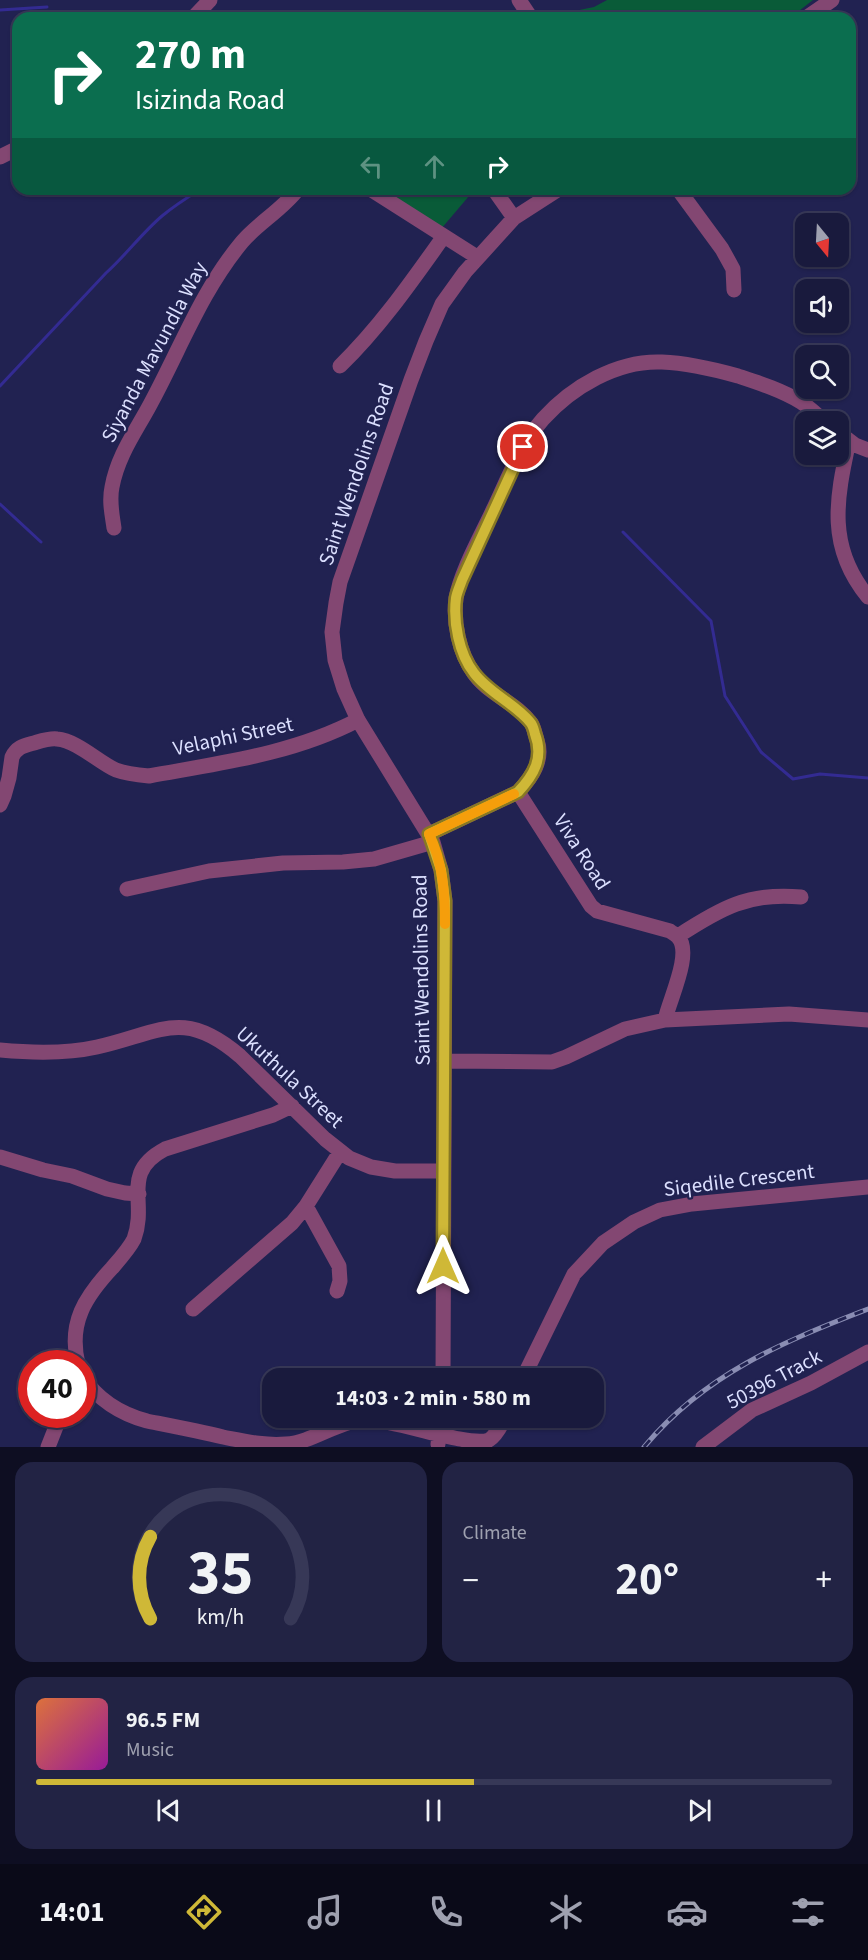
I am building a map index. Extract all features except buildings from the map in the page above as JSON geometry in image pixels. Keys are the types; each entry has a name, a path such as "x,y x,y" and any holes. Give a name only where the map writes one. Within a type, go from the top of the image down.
{"street":[{"path":"199,12 210,0"},
{"path":"815,12 832,0"},
{"name":"Siyanda Mavundla Way","path":"114,528 110,503 112,487 122,455 152,403 199,306 220,271 241,243 253,229 292,195"},
{"path":"379,195 477,257"},
{"path":"498,195 514,218"},
{"name":"Saint Wendolins Road","path":"443,1368 445,901 441,870 431,838 358,720 344,689 335,660 332,632 340,582 426,341 442,304 477,257 514,218 550,195"},
{"path":"682,195 722,249 733,269 734,290"},
{"path":"340,366 402,295 444,236"},
{"path":"127,889 179,876 219,870 283,863 374,859 431,838 518,792 528,781 538,764 540,751 538,743 529,721 483,685 472,671 461,647 456,622 456,598 471,557 527,440 542,421 571,393 599,376 628,366 660,361 690,364 760,383 802,403 812,411"},
{"path":"849,439 868,450"},
{"path":"842,465 838,533 840,545 848,567 868,597"},
{"name":"Velaphi Street","path":"0,805 14,752 19,747 45,740 57,739 66,742 115,770 149,776 271,753 320,738 358,720"},
{"name":"Viva Road","path":"518,792 591,906 597,911 670,931 678,936"},
{"path":"665,1020 683,960 682,943 678,936 732,906 752,899 773,895 801,897"},
{"path":"444,1061 552,1062 625,1029 665,1020 789,1014 868,1020"},
{"name":"Ukuthula Street","path":"0,1050 39,1052 98,1047 158,1029 180,1028 204,1032 226,1044 340,1152 360,1163 377,1168 412,1172 443,1171"},
{"path":"76,1350 74,1340 80,1313 93,1289 133,1242 136,1231 140,1172 144,1164 152,1156 165,1149 273,1115 292,1106"},
{"path":"193,1309 292,1223 306,1206 340,1152"},
{"path":"0,1157 72,1176 107,1189 139,1194"},
{"name":"Siqedile Crescent","path":"529,1368 574,1274 603,1244 634,1222 660,1210 692,1204 868,1187"},
{"path":"306,1206 339,1266 340,1281 337,1291"},
{"name":"50396 Track","path":"703,1447 752,1410 811,1383 868,1352"},
{"path":"96,1392 100,1397 131,1416 250,1442 289,1444 361,1420 373,1419 418,1430 439,1442 485,1442 496,1434 499,1428"},
{"path":"48,1447 55,1428"}],"green space":[{"path":"607,0 813,0 798,12 569,12 594,7"},
{"path":"390,195 470,195 441,229"}],"waterway":[{"path":"0,10 47,7"},
{"path":"0,386 155,223 192,195"},
{"path":"0,504 41,542"},
{"path":"623,532 711,621 725,696 761,752 793,779 820,774 868,778"}],"railway":[{"path":"644,1447 668,1421 719,1380 775,1348 868,1309"}],"slow traffic":[{"path":"445,924 441,870 429,834 514,794"}],"route":[{"path":"443,1266 445,901 441,870 429,834 518,792 538,764 540,751 532,725 511,705 483,685 472,671 461,647 456,622 456,598 462,580 523,447"}]}
